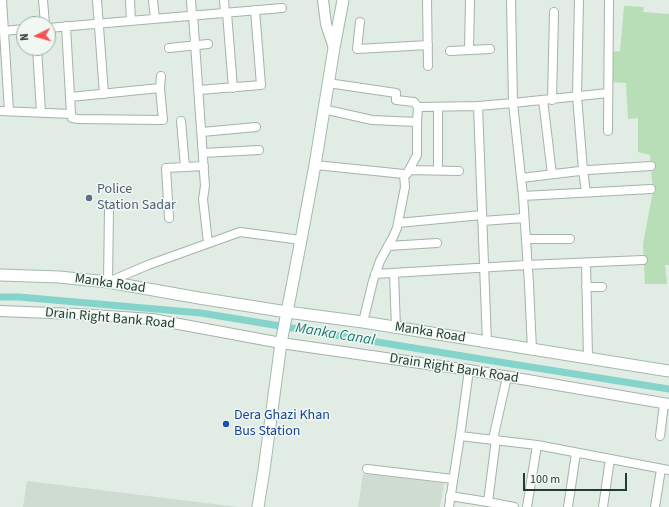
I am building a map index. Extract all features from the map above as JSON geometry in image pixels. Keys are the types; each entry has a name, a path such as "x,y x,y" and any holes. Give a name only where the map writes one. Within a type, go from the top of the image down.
{"main road":[{"path":"258,507 282,338 315,165 323,109 343,0"},
{"name":"Manka Road","path":"0,275 58,277 108,282 192,296 286,317 363,322 486,343 669,371"}],"street":[{"path":"2,0 9,111"},
{"path":"43,0 44,16"},
{"path":"97,0 104,94"},
{"path":"130,0 131,20"},
{"path":"153,0 155,19"},
{"path":"191,0 202,132 205,186 203,198 208,243"},
{"path":"224,0 233,88"},
{"path":"323,0 326,24 334,48"},
{"path":"427,0 428,66"},
{"path":"469,50 470,0"},
{"path":"511,0 513,103 523,196 532,350"},
{"path":"580,0 576,96 586,192"},
{"path":"608,131 609,0"},
{"path":"56,27 282,8"},
{"path":"199,90 261,85 254,10"},
{"path":"552,100 554,12"},
{"path":"360,22 357,49 428,45"},
{"path":"66,26 72,118 163,120 160,88 161,76"},
{"path":"4,31 16,30"},
{"path":"169,48 208,44"},
{"path":"450,51 490,49"},
{"path":"38,56 41,112"},
{"path":"328,83 396,93 396,100 414,102 418,107 417,155 407,172 398,223 393,238 380,261 375,274 363,322"},
{"path":"70,97 160,88"},
{"path":"418,107 478,106 552,100 568,96 608,93"},
{"path":"543,100 552,174"},
{"path":"478,106 485,268 486,343"},
{"path":"438,107 438,170"},
{"path":"323,109 372,120 417,122"},
{"path":"0,111 71,114"},
{"path":"180,121 185,167"},
{"path":"202,132 256,127"},
{"path":"203,153 259,150"},
{"path":"315,165 394,173 438,170 459,171"},
{"path":"169,218 166,168 204,166"},
{"path":"521,178 583,170 651,166"},
{"path":"523,196 651,189"},
{"path":"109,209 108,282 148,265 240,232 301,240"},
{"path":"398,223 482,218 524,218"},
{"path":"526,239 570,239"},
{"path":"388,246 437,243"},
{"path":"375,274 643,260"},
{"path":"586,263 588,358"},
{"path":"394,273 396,328"},
{"path":"586,287 602,287"},
{"name":"Drain Right Bank Road","path":"0,311 152,319 282,338 667,404"},
{"path":"449,507 469,370"},
{"path":"488,502 495,439 507,377"},
{"path":"660,436 667,404"},
{"path":"460,436 537,445 665,470 655,507"},
{"path":"527,507 537,445"},
{"path":"568,507 576,453"},
{"path":"603,507 610,459"},
{"path":"367,469 453,479"},
{"path":"450,496 514,507"}],"shaded area":[{"path":"363,474 444,483 440,507 358,507"},
{"path":"27,481 238,507 23,507"}],"green space":[{"path":"624,6 644,7 643,12 669,14 669,265 665,265 667,284 645,284 643,244 653,191 650,155 638,152 638,118 628,119 626,83 611,82 609,52 620,51"}],"waterway":[{"name":"Manka Canal","path":"0,297 19,297 201,313 669,389"}],"place":[{"name":"Police Station Sadar","path":"89,198"},
{"name":"Dera Ghazi Khan Bus Station","path":"226,424"}]}
